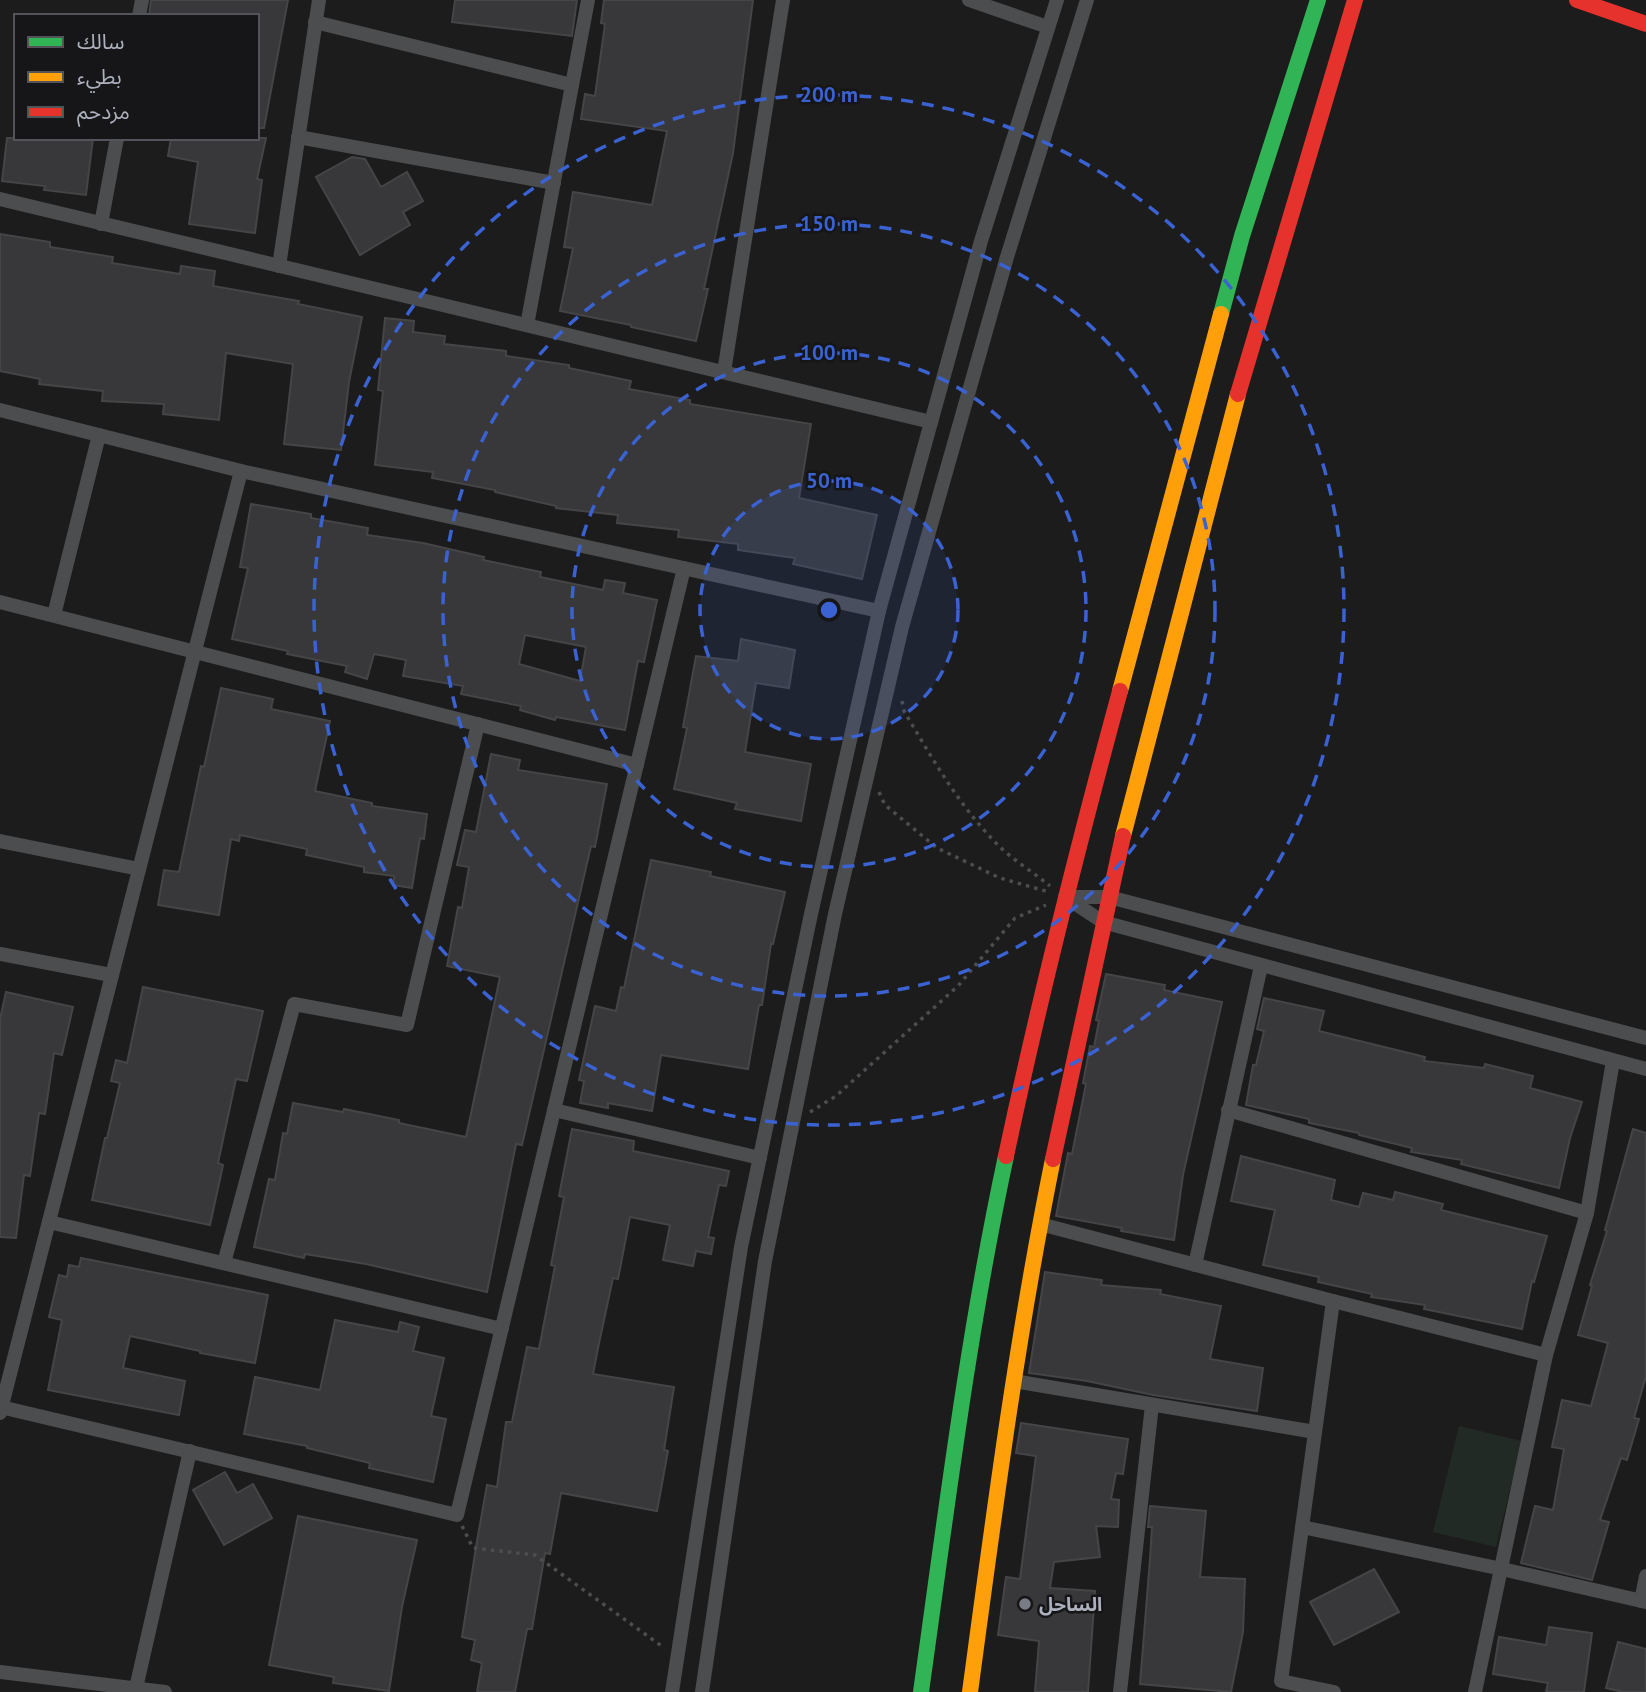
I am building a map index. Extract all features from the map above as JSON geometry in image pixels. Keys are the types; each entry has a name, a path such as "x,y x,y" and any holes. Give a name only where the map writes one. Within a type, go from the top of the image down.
{"main road":[{"path":"922,1692 961,1403 993,1215 1027,1057 1065,897 1142,600 1242,236 1318,0"},
{"path":"970,1692 1014,1381 1041,1223 1103,922 1249,353 1355,0"},
{"path":"1577,0 1646,24"}],"street":[{"path":"279,266 318,0"},
{"path":"527,325 588,0"},
{"path":"724,372 783,0"},
{"path":"969,0 1048,27"},
{"path":"672,1692 741,1247 808,927 879,611 981,241 1057,0"},
{"path":"702,1692 765,1261 835,914 902,627 1003,270 1087,0"},
{"path":"315,22 572,85"},
{"path":"298,137 554,183"},
{"path":"101,224 117,140"},
{"path":"0,200 931,422"},
{"path":"0,410 241,471 879,611"},
{"path":"54,615 99,435"},
{"path":"241,471 1,1410 190,1451 457,1515 684,568"},
{"path":"0,602 637,765"},
{"path":"224,1263 294,1004 407,1024 478,724"},
{"path":"0,841 139,869"},
{"path":"1065,897 1109,897 1646,1038"},
{"path":"1065,897 1103,922 1646,1069"},
{"path":"0,954 111,975"},
{"path":"1195,1265 1227,1110 1261,966"},
{"path":"1475,1692 1546,1355 1587,1213 1613,1061"},
{"path":"554,1110 760,1158"},
{"path":"1227,1110 1587,1213"},
{"path":"49,1222 502,1329"},
{"path":"1041,1223 1546,1355"},
{"path":"1333,1301 1281,1686 1334,1692"},
{"path":"1014,1381 1315,1432"},
{"path":"1120,1692 1152,1405"},
{"path":"136,1688 190,1451"},
{"path":"1302,1527 1644,1602 1646,1576"},
{"path":"0,1672 165,1692"}],"path":[{"path":"901,700 904,711 939,770 966,809 1000,847 1065,897"},
{"path":"868,772 885,805 937,848 1000,878 1065,897"},
{"path":"793,1123 836,1096 958,986 1015,918 1065,897"},
{"path":"457,1515 473,1548 535,1555 677,1658"}],"shaded area":[{"path":"1459,1426 1522,1441 1496,1547 1433,1532"}],"building":[{"path":"151,0 288,0 264,128 259,128 259,14 149,14"},
{"path":"455,0 577,0 572,36 452,22"},
{"path":"604,0 753,0 733,153 704,289 708,289 696,341 560,311 573,248 564,247 573,192 652,205 667,131 581,119 585,94 595,96 605,24 601,23"},
{"path":"7,138 93,140 86,195 44,190 45,186 2,181"},
{"path":"266,138 257,179 262,180 255,233 189,224 198,162 168,156 171,140"},
{"path":"352,157 365,159 381,187 407,172 423,201 403,212 410,225 360,255 316,177"},
{"path":"0,234 50,242 50,247 113,257 112,263 180,274 181,266 215,271 213,286 299,301 298,304 362,317 349,382 341,450 284,444 293,364 226,353 219,420 163,414 164,404 102,401 103,391 39,384 40,379 0,371"},
{"path":"385,318 414,321 413,332 445,336 444,344 506,351 506,356 569,365 569,368 631,381 629,389 690,400 690,404 811,424 799,498 877,515 862,579 793,564 795,558 738,550 738,544 678,537 679,530 617,523 618,515 556,508 495,490 432,478 433,472 375,465 383,391 378,390"},
{"path":"251,504 311,514 311,518 368,528 367,535 423,543 484,557 483,560 541,572 540,577 603,590 605,580 625,583 623,593 657,600 644,662 638,661 625,730 556,717 555,720 520,710 521,706 461,694 463,686 403,676 406,660 374,654 367,679 345,672 347,666 232,639 248,568 240,567","holes":["525,635 586,647 580,681 519,664"]},
{"path":"741,639 795,650 789,688 756,683 745,752 811,764 801,821 735,809 737,803 674,789 687,728 683,727 696,656 738,661"},
{"path":"221,688 273,699 271,709 330,721 315,791 372,803 372,806 427,814 412,888 393,885 394,876 364,872 364,867 306,855 307,849 240,835 239,841 231,839 219,915 158,905 164,870 179,872 201,766 204,767"},
{"path":"491,754 520,760 518,770 607,784 595,847 591,846 522,1145 516,1144 487,1292 366,1264 305,1254 304,1258 254,1247 269,1179 275,1180 283,1133 287,1134 293,1103 343,1112 344,1109 466,1137 500,977 447,966 469,867 457,865 465,830 476,832"},
{"path":"651,860 711,872 710,876 785,892 771,944 762,1005 759,1005 748,1069 661,1055 652,1111 608,1103 608,1108 580,1103 584,1081 579,1080 595,1006 616,1011 621,987 624,988"},
{"path":"1106,974 1165,985 1164,990 1222,1002 1183,1175 1174,1240 1056,1216 1068,1153 1072,1154 1086,1084 1083,1083 1090,1046 1094,1047 1099,1021 1096,1020"},
{"path":"143,987 263,1011 247,1081 236,1079 218,1163 223,1165 210,1225 92,1200 120,1083 111,1081 116,1060 127,1063"},
{"path":"6,992 73,1007 62,1055 54,1053 45,1114 39,1113 30,1176 24,1175 16,1238 0,1237 0,1019"},
{"path":"1264,998 1324,1011 1319,1031 1425,1057 1424,1061 1484,1068 1485,1064 1533,1076 1530,1088 1582,1102 1570,1138 1559,1188 1461,1164 1462,1160 1411,1152 1412,1148 1309,1123 1309,1119 1246,1105 1253,1065 1256,1065 1264,1031 1257,1029"},
{"path":"572,1129 634,1141 633,1151 729,1171 726,1186 719,1185 708,1237 714,1238 711,1254 696,1251 693,1266 663,1260 670,1225 630,1217 618,1279 613,1278 598,1348 593,1374 674,1387 664,1450 668,1451 657,1511 561,1493 550,1554 545,1553 532,1629 527,1629 515,1692 477,1692 482,1663 471,1660 475,1640 462,1637 477,1541 487,1485 497,1487 506,1422 512,1422 527,1347 539,1349 555,1266 551,1265 564,1197 559,1196"},
{"path":"1633,1129 1646,1133 1646,1376 1634,1418 1639,1419 1627,1460 1621,1458 1600,1520 1609,1522 1592,1580 1521,1563 1535,1506 1553,1510 1564,1449 1552,1447 1562,1400 1591,1406 1608,1343 1578,1335"},
{"path":"1241,1156 1335,1180 1331,1200 1359,1207 1363,1193 1393,1200 1395,1192 1443,1204 1441,1210 1547,1236 1534,1282 1532,1281 1522,1329 1424,1309 1425,1305 1371,1297 1372,1294 1318,1282 1319,1277 1263,1265 1275,1210 1231,1201"},
{"path":"81,1258 268,1295 255,1363 130,1336 123,1368 185,1381 179,1415 48,1390 62,1320 49,1317 59,1275 67,1277 69,1265 79,1267"},
{"path":"1045,1272 1102,1280 1101,1285 1161,1290 1160,1294 1221,1306 1210,1359 1263,1368 1257,1411 1029,1373"},
{"path":"335,1320 398,1332 400,1322 419,1327 413,1351 444,1358 431,1416 446,1419 433,1482 369,1468 370,1463 307,1446 244,1434 255,1377 320,1390"},
{"path":"1021,1423 1128,1439 1123,1474 1116,1473 1111,1499 1119,1500 1118,1527 1096,1526 1100,1557 1054,1562 1050,1588 1095,1591 1088,1692 1035,1692 1039,1641 998,1635 1006,1577 1020,1579 1036,1456 1016,1453"},
{"path":"225,1472 237,1493 253,1484 272,1518 224,1545 193,1490"},
{"path":"1150,1506 1206,1511 1200,1577 1245,1579 1243,1632 1231,1692 1140,1684 1152,1527 1148,1527"},
{"path":"298,1516 417,1540 402,1607 389,1691 333,1683 334,1677 269,1665"},
{"path":"1374,1569 1399,1612 1334,1645 1310,1602"},
{"path":"1549,1627 1592,1633 1584,1692 1546,1692 1548,1683 1493,1674 1499,1637 1546,1645"},
{"path":"1618,1642 1646,1649 1646,1692 1623,1692 1606,1688"}],"traffic: fast":[{"path":"1221,314 1242,236 1318,0"},
{"path":"921,1692 969,1356 1006,1156"}],"traffic: slow":[{"path":"1120,691 1221,314"},
{"path":"1123,836 1238,394"},
{"path":"970,1692 1017,1358 1053,1159"}],"traffic: jam":[{"path":"1238,394 1355,0"},
{"path":"1577,0 1646,24"},
{"path":"1006,1156 1060,923 1120,691"},
{"path":"1053,1159 1123,836"}],"place":[{"name":"الساحل","path":"1025,1604"}]}
